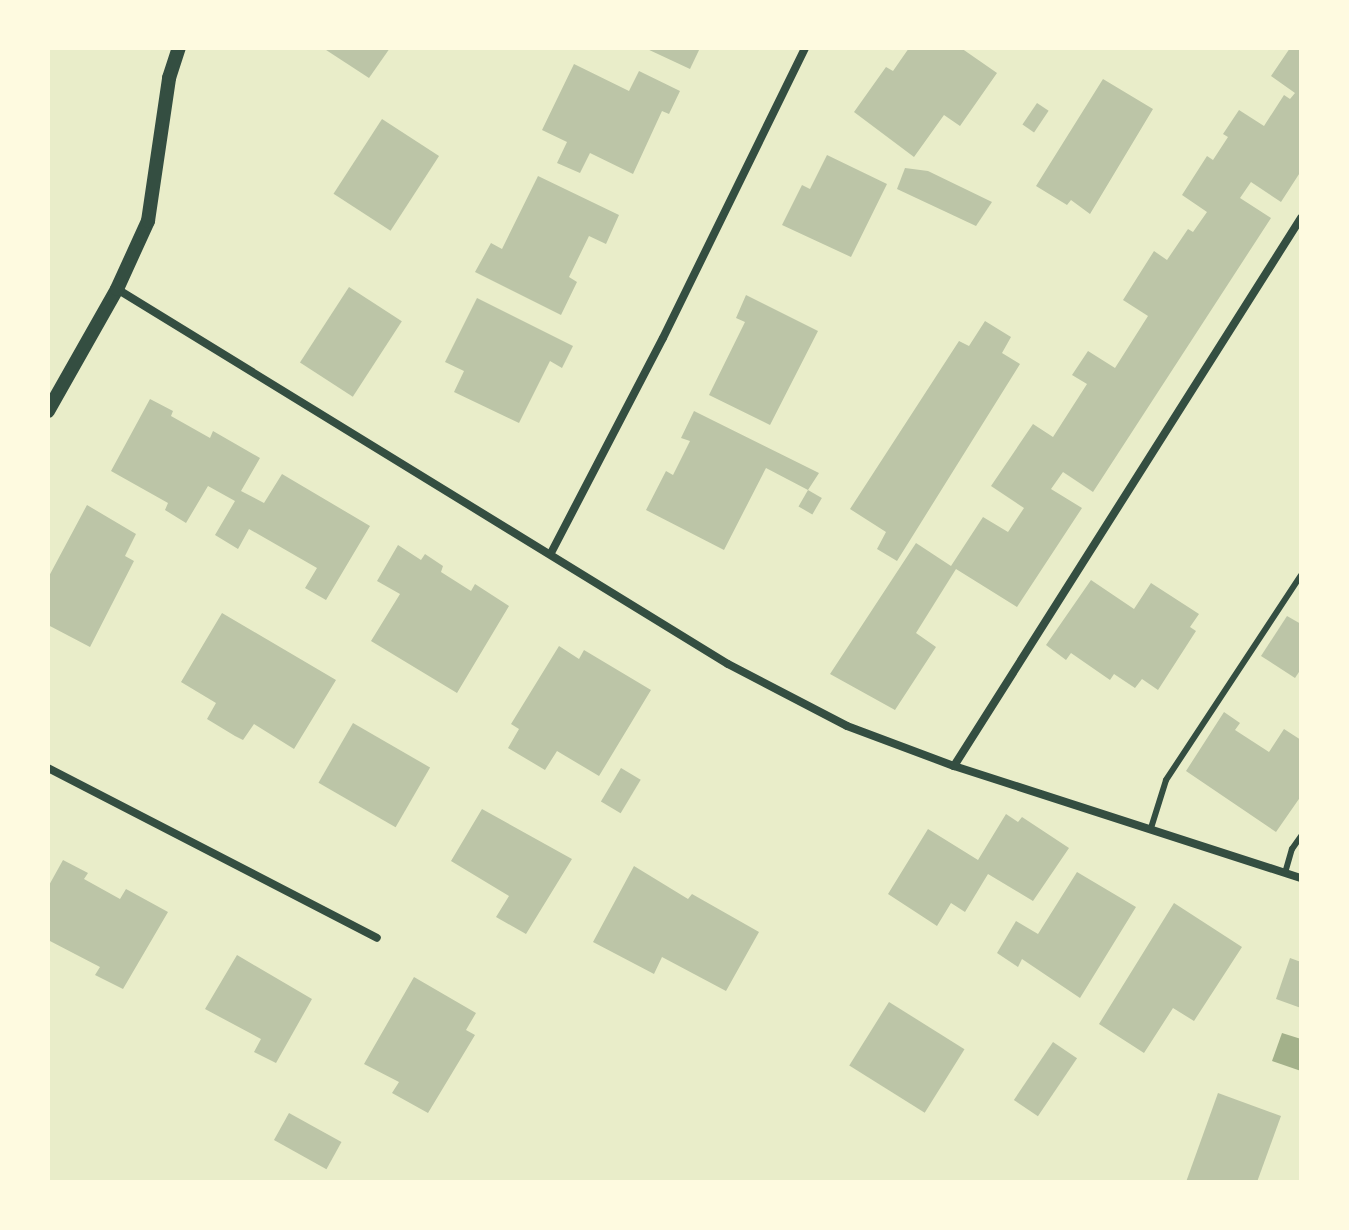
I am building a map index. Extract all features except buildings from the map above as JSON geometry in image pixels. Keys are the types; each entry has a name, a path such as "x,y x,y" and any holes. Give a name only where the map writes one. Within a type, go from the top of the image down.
{"street":[{"path":"48,411 117,289 148,221 169,78 179,48"},
{"path":"551,553 656,351 805,48"},
{"path":"954,766 1301,218"},
{"path":"117,289 728,664 847,726 954,766 1301,878"},
{"path":"48,768 377,938"}],"lane":[{"path":"1151,828 1166,780 1301,575"},
{"path":"1285,873 1292,849 1301,836"}],"shaded area":[{"path":"1282,1033 1301,1039 1301,1071 1272,1061"}]}
